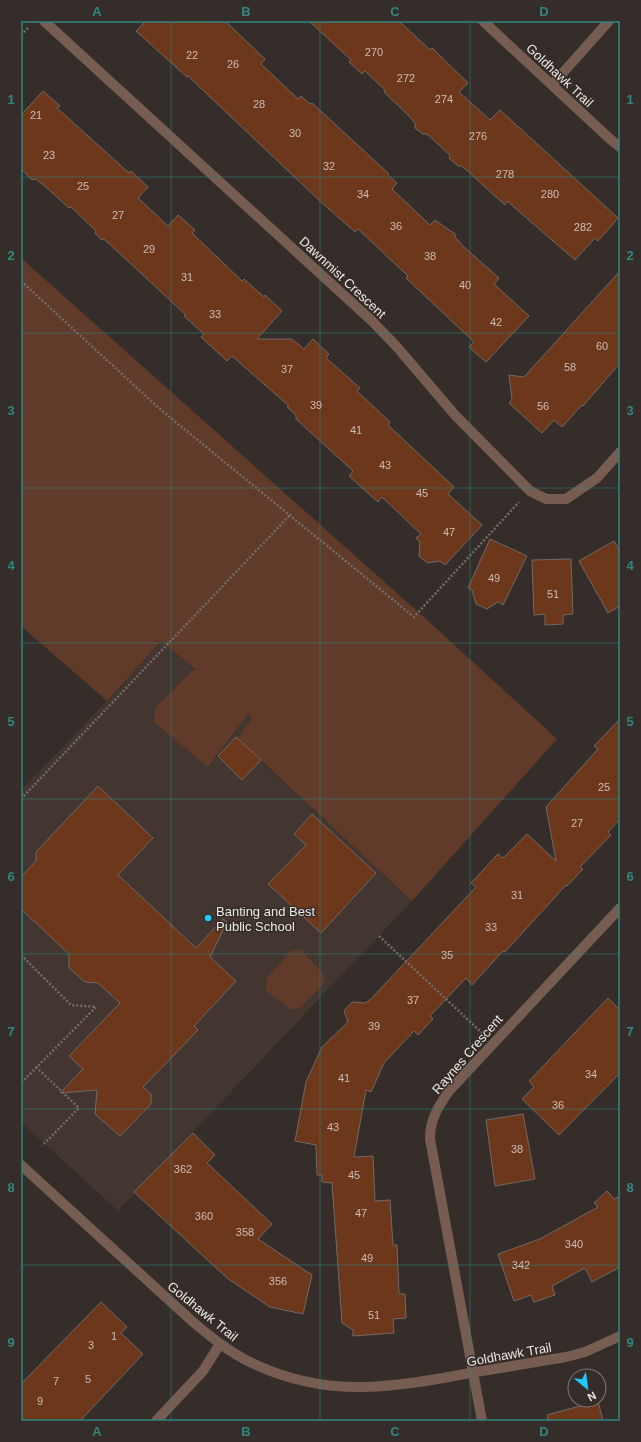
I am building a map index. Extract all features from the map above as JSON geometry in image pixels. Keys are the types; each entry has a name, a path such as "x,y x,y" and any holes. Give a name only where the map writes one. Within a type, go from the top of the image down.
{"street":[{"name":"Dawnmist Crescent","path":"44,21 372,321 397,347 455,415 530,491 546,499 566,499 597,478 620,452"},
{"name":"Goldhawk Trail","path":"483,21 620,147"},
{"path":"552,85 609,21"},
{"name":"Raynes Crescent","path":"482,1421 430,1139 430,1126 434,1112 449,1091 492,1043 620,908"},
{"name":"Goldhawk Trail","path":"21,1165 193,1322 220,1344 250,1362 278,1374 329,1386 352,1388 397,1386 566,1357 585,1352 620,1336"},
{"path":"156,1421 203,1371 220,1344"}],"path":[{"path":"21,281 161,410 291,514 414,617 507,515"},
{"path":"21,799 291,514"},
{"path":"379,936 492,1043"},
{"path":"21,955 71,1005 96,1007 21,1083"},
{"path":"36,1067 79,1108 42,1146"}],"shaded area":[{"path":"21,258 426,619 557,739 412,901 238,739 252,718 248,714 208,767 154,722 155,708 192,671 196,670 161,641 107,701 21,626"},
{"name":"Banting and Best Public School","path":"161,641 252,718 238,740 412,901 118,1211 21,1122 21,790 107,701"},
{"path":"301,950 324,974 324,984 298,1009 290,1009 266,991 266,979 291,951"}],"building":[{"path":"146,21 225,21 265,59 261,64 298,99 301,96 310,104 312,103 388,173 388,175 397,183 392,189 430,225 435,220 455,234 455,237 464,247 499,278 494,284 529,316 486,362 469,347 474,342 406,278 408,276 358,229 355,232 321,202 188,76 187,77 136,31"},
{"path":"309,21 399,21 430,50 432,48 468,83 459,92 490,120 500,110 618,218 598,241 595,238 575,260 507,201 505,205 462,166 458,166 449,158 450,155 427,134 423,134 415,128 415,123 384,92 385,90 365,71 362,74 349,62 351,60"},
{"path":"43,91 60,106 57,108 129,173 131,171 148,187 138,198 168,226 178,215 195,230 192,233 242,281 244,279 264,297 265,295 282,311 257,339 292,339 304,349 313,339 329,354 326,358 360,388 357,391 390,422 388,425 454,487 448,494 482,525 445,565 440,561 427,563 419,556 420,542 416,538 421,534 382,497 378,502 349,476 353,471 296,419 296,415 287,407 289,406 232,356 227,361 201,337 204,334 184,316 186,315 104,239 102,240 95,233 96,231 71,207 69,208 36,179 32,180 21,169 21,115"},
{"path":"620,271 620,363 583,406 582,405 562,427 554,420 542,433 509,403 512,399 509,375 524,377"},
{"path":"490,539 527,556 503,605 498,602 487,609 476,604 472,590 468,588"},
{"path":"614,541 620,551 620,606 608,613 579,561"},
{"path":"571,559 573,614 563,615 563,624 545,625 545,614 534,615 532,560"},
{"path":"620,719 620,819 608,832 611,835 580,867 583,869 567,886 566,885 505,952 503,951 472,985 466,978 430,1016 433,1019 418,1035 414,1031 384,1063 371,1092 366,1090 354,1157 373,1156 375,1201 390,1200 393,1245 397,1245 399,1294 405,1294 406,1318 393,1319 394,1333 353,1336 353,1330 342,1323 332,1183 322,1182 322,1175 317,1175 316,1145 295,1141 306,1082 322,1047 348,1022 344,1011 352,1002 365,1003 370,1000 476,887 471,883 498,854 503,858 527,834 556,861 546,807 598,749 594,746"},
{"path":"236,737 261,760 242,780 218,756"},
{"path":"98,786 153,838 118,875 196,948 223,919 227,922 210,957 236,981 194,1026 198,1030 143,1087 151,1094 151,1104 120,1136 95,1114 97,1090 60,1093 83,1069 69,1056 120,1003 98,983 85,982 69,968 69,954 21,909 21,877 36,861 36,852"},
{"path":"312,814 376,873 321,933 268,884 306,845 294,834"},
{"path":"608,998 620,1010 620,1073 559,1135 522,1099 534,1087 529,1081"},
{"path":"523,1114 535,1179 495,1186 486,1120"},
{"path":"193,1133 215,1155 207,1163 272,1224 258,1239 312,1275 303,1314 270,1307 227,1278 134,1192"},
{"path":"607,1191 614,1199 620,1196 620,1267 592,1282 585,1268 552,1286 555,1295 534,1302 531,1295 514,1301 498,1254 540,1239 598,1207 594,1203"},
{"path":"101,1302 127,1327 121,1333 143,1354 80,1421 21,1421 21,1384"},
{"path":"572,1408 600,1408 603,1421 548,1421 547,1415"}],"place":[{"name":"Banting and Best Public School","path":"208,918"}]}
